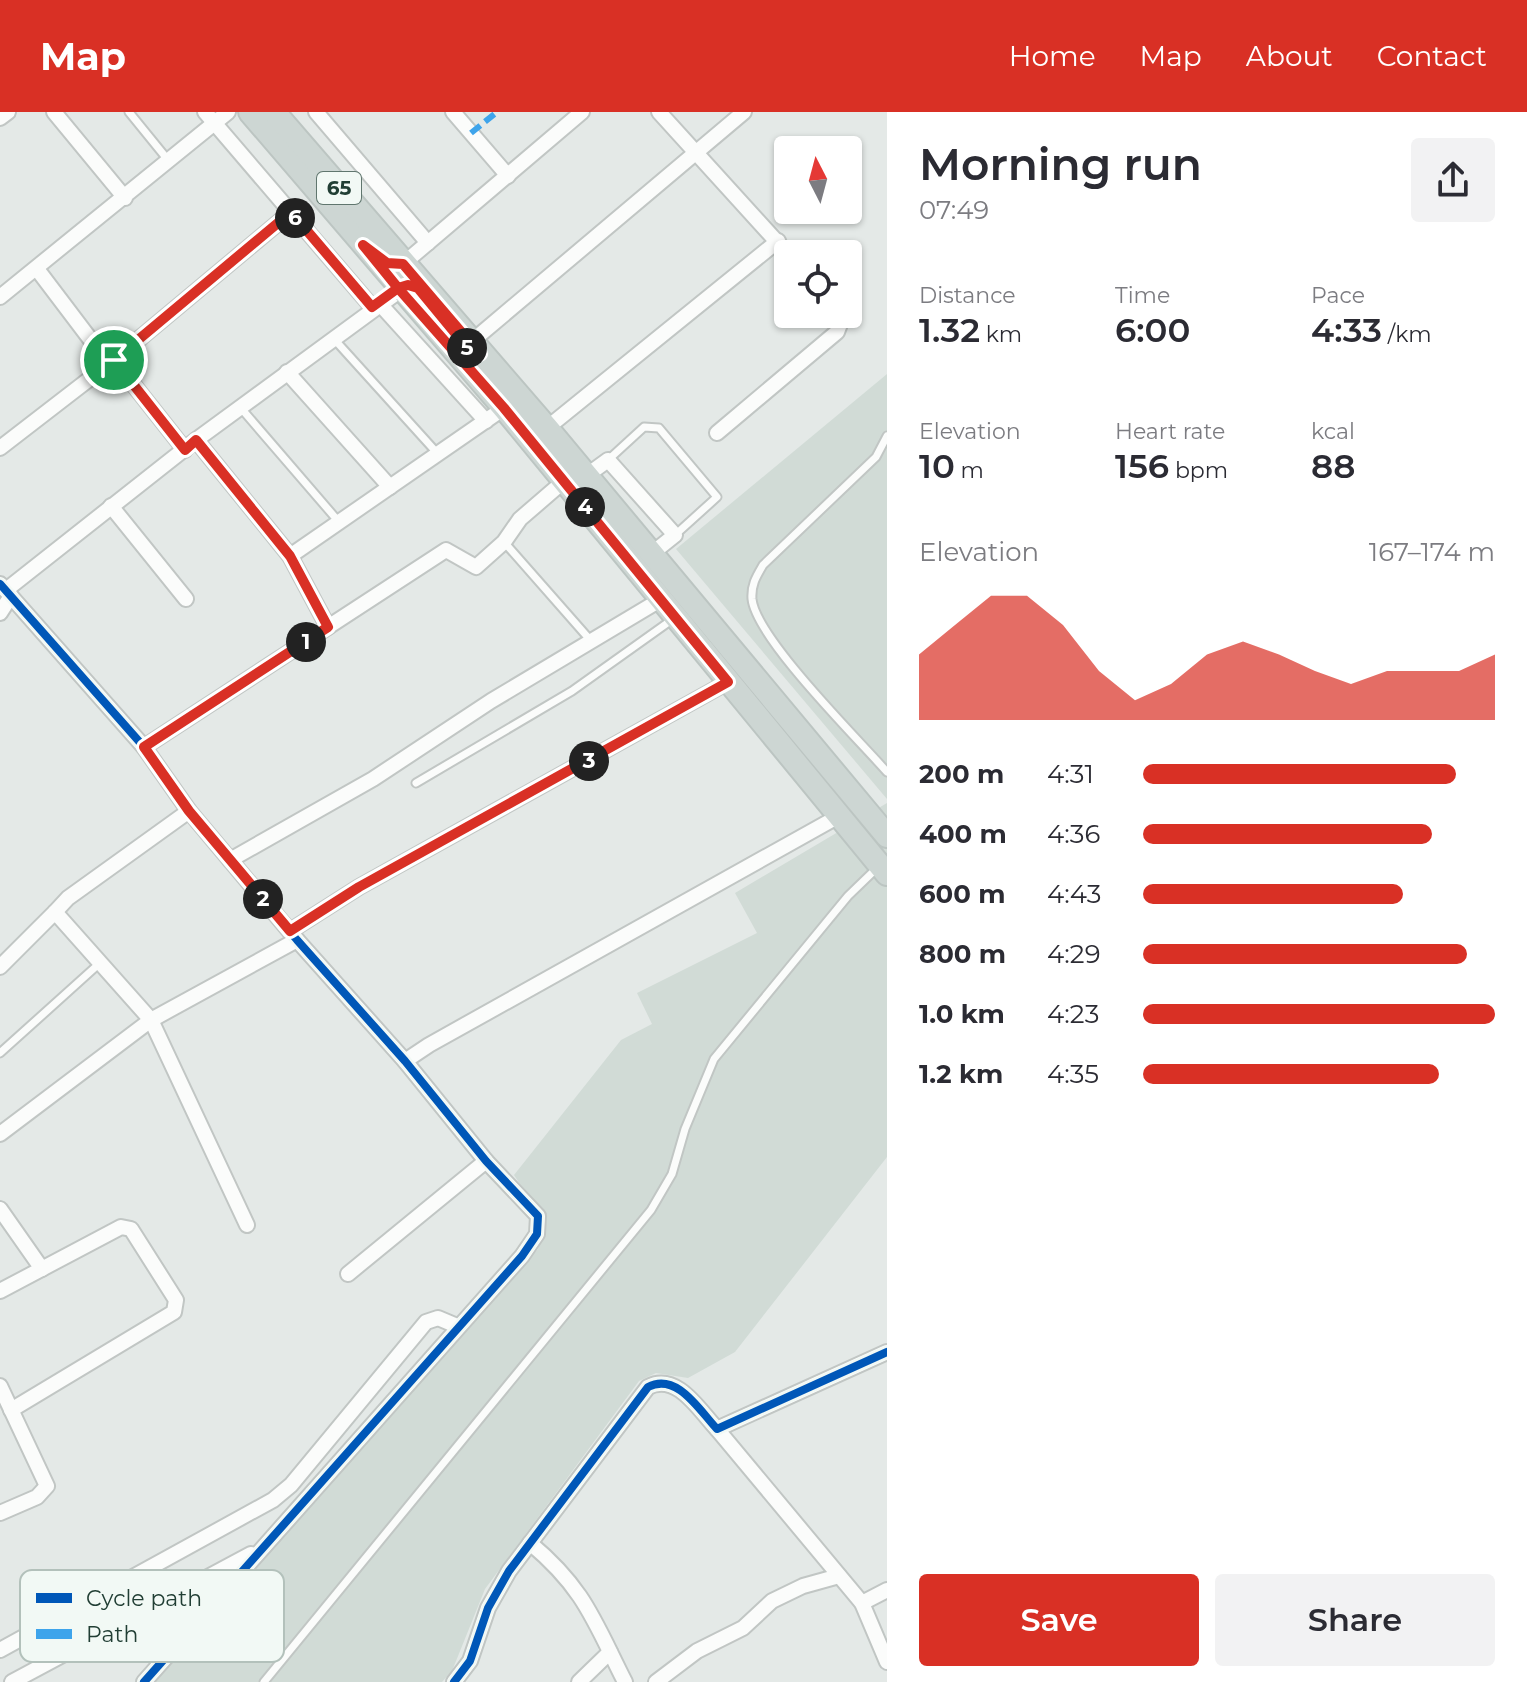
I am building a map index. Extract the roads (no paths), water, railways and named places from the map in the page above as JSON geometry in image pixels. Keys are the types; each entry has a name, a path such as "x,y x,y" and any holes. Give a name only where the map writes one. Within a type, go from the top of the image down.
{"main road":[{"name":"65","path":"250,112 398,288 495,414 564,481 883,870"},
{"name":"65","path":"274,112 547,428 887,836"},
{"path":"839,816 860,804"}],"street":[{"path":"0,118 8,112"},
{"path":"54,112 125,198"},
{"path":"0,297 169,161 210,118 228,112"},
{"path":"316,112 428,243"},
{"path":"453,112 508,176"},
{"path":"363,245 387,263 403,264 582,112"},
{"path":"659,112 777,240"},
{"path":"0,613 5,590 398,288 408,285 418,288 465,345 475,348 694,152 744,112"},
{"path":"210,118 376,305 495,414 290,556"},
{"path":"0,448 112,362 291,212"},
{"path":"547,428 774,244"},
{"path":"37,269 112,362 290,556 328,627"},
{"path":"717,433 838,328"},
{"path":"287,372 390,487"},
{"path":"586,476 608,460 675,535 650,555"},
{"path":"144,747 446,550 476,567 504,542 520,519 564,481"},
{"path":"111,506 186,599"},
{"path":"5,590 144,747 189,811 405,1061 486,1161 536,1210 539,1226 522,1256 243,1570"},
{"path":"230,860 373,779 491,701 660,600"},
{"path":"0,1134 151,1020 294,936 359,887 728,682"},
{"path":"0,967 68,898 189,811"},
{"path":"405,1061 839,816"},
{"path":"55,912 151,1020 247,1225"},
{"path":"348,1274 486,1161"},
{"path":"0,1209 42,1269"},
{"path":"0,1291 115,1229 126,1227 131,1229 174,1292 177,1307 174,1312 11,1410"},
{"path":"146,1570 273,1500 291,1485 426,1322 438,1318 457,1326"},
{"path":"717,1429 887,1352"},
{"path":"454,1682 470,1661 495,1594 530,1543 648,1387 661,1382 677,1388 717,1429 862,1603 887,1662"},
{"path":"0,1386 47,1486 37,1497 0,1513"},
{"path":"530,1543 569,1578 588,1607 625,1682"},
{"path":"222,1570 261,1549"},
{"path":"656,1682 697,1651 743,1628 772,1601 803,1586 839,1576"},
{"path":"862,1603 887,1590"},
{"path":"0,1650 20,1639"},
{"path":"579,1682 610,1652"},
{"path":"12,1682 49,1662"},
{"path":"144,1682 162,1662"}],"lane":[{"path":"129,112 169,161"},
{"path":"332,338 438,454"},
{"path":"240,407 339,522"},
{"path":"608,460 644,427 659,428 717,497 675,535"},
{"path":"887,436 876,457 763,565 752,584 752,601 765,632 887,772"},
{"path":"504,542 592,642"},
{"path":"416,783 572,691 675,618"},
{"path":"284,1658 651,1210 672,1174 685,1129 714,1059 848,896 883,870"},
{"path":"0,1053 101,962"},
{"path":"264,1682 280,1662"}]}
